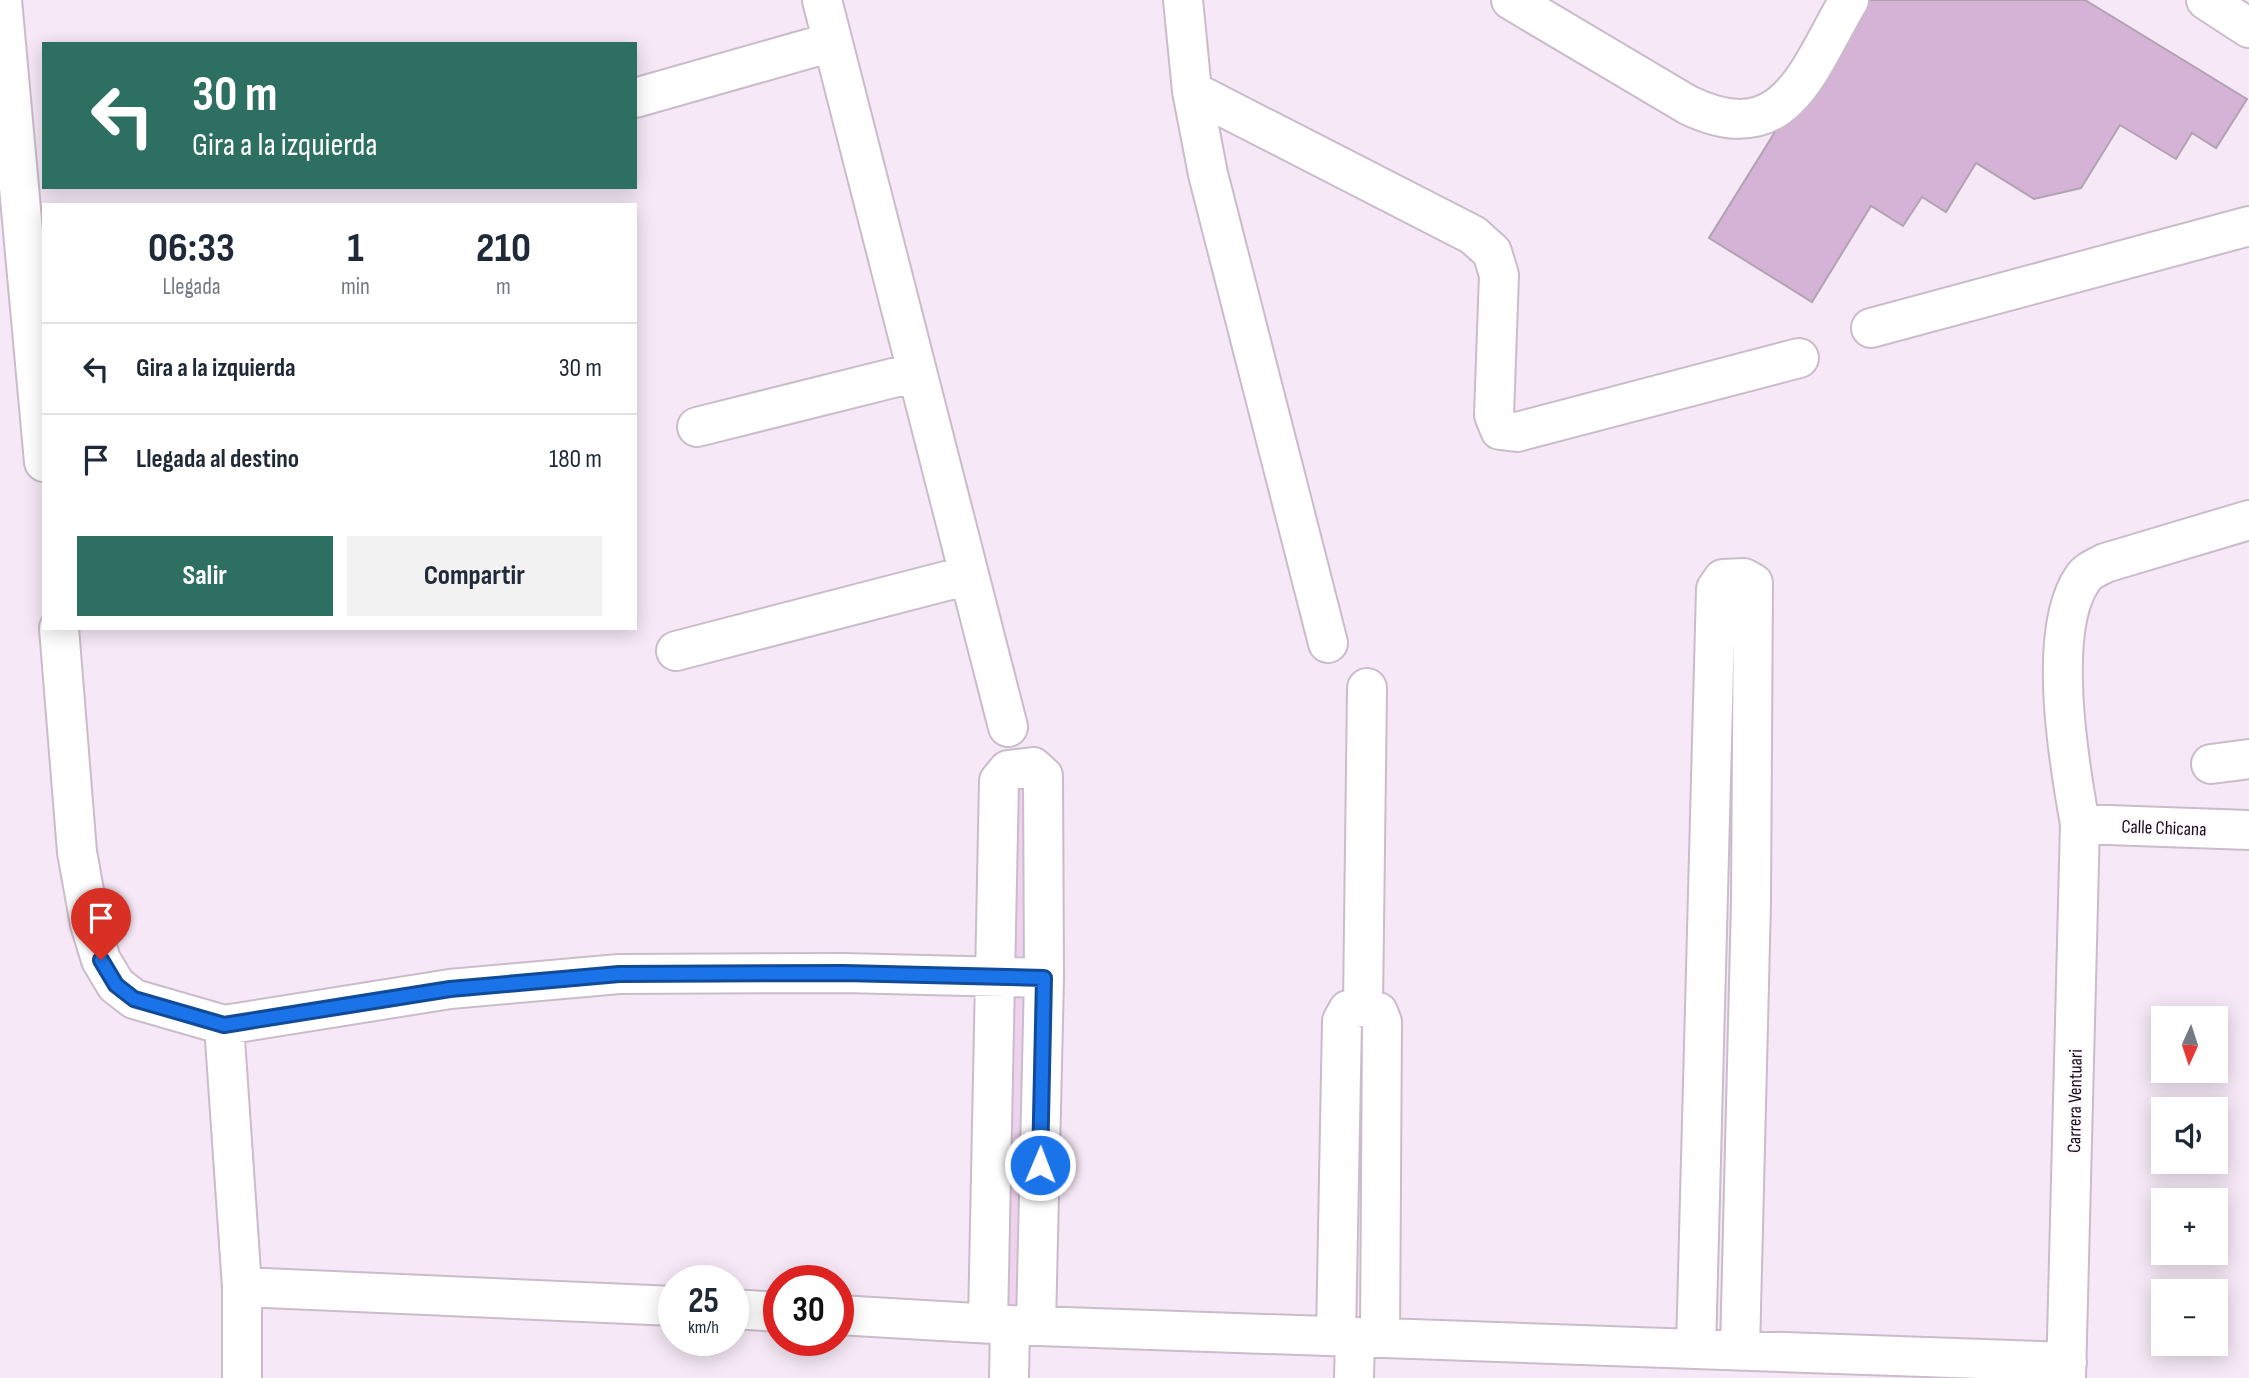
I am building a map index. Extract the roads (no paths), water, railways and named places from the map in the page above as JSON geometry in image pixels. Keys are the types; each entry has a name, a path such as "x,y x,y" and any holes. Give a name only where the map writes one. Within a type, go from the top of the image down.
{"street":[{"path":"2,0 42,440"},
{"path":"822,0 1008,727"},
{"path":"1183,0 1192,91 1208,174 1328,643"},
{"path":"1511,0 1688,105 1713,117 1735,121 1756,119 1777,111 1793,93 1849,0"},
{"path":"2206,0 2249,28"},
{"path":"637,97 832,42"},
{"path":"1192,91 1473,235 1492,252 1499,275 1494,415 1500,430 1517,432 1798,358"},
{"path":"1871,328 2249,226"},
{"path":"697,427 917,372"},
{"name":"Carrera Ventuari","path":"2066,1370 2080,824 2066,744 2064,646 2070,600 2084,575 2105,563 2249,520"},
{"path":"676,651 969,575"},
{"path":"1744,578 1754,583 1751,902 1717,1356 1708,901 1716,589 1723,579 1744,578"},
{"path":"59,630 77,852 90,923 101,960 116,985 134,999 224,1025 450,989 619,974 1044,978"},
{"path":"1354,1378 1382,1022 1378,1013 1363,1006 1367,688"},
{"path":"2211,764 2249,759"},
{"path":"1009,1378 1044,978 1043,775 1033,767 1008,769 999,781 995,976 1012,1325"},
{"name":"Calle Chicana","path":"2080,824 2249,830"},
{"path":"1708,901 1751,902"},
{"path":"224,1025 242,1287 242,1378"},
{"path":"242,1287 658,1305"},
{"path":"854,1316 2066,1370"}]}
